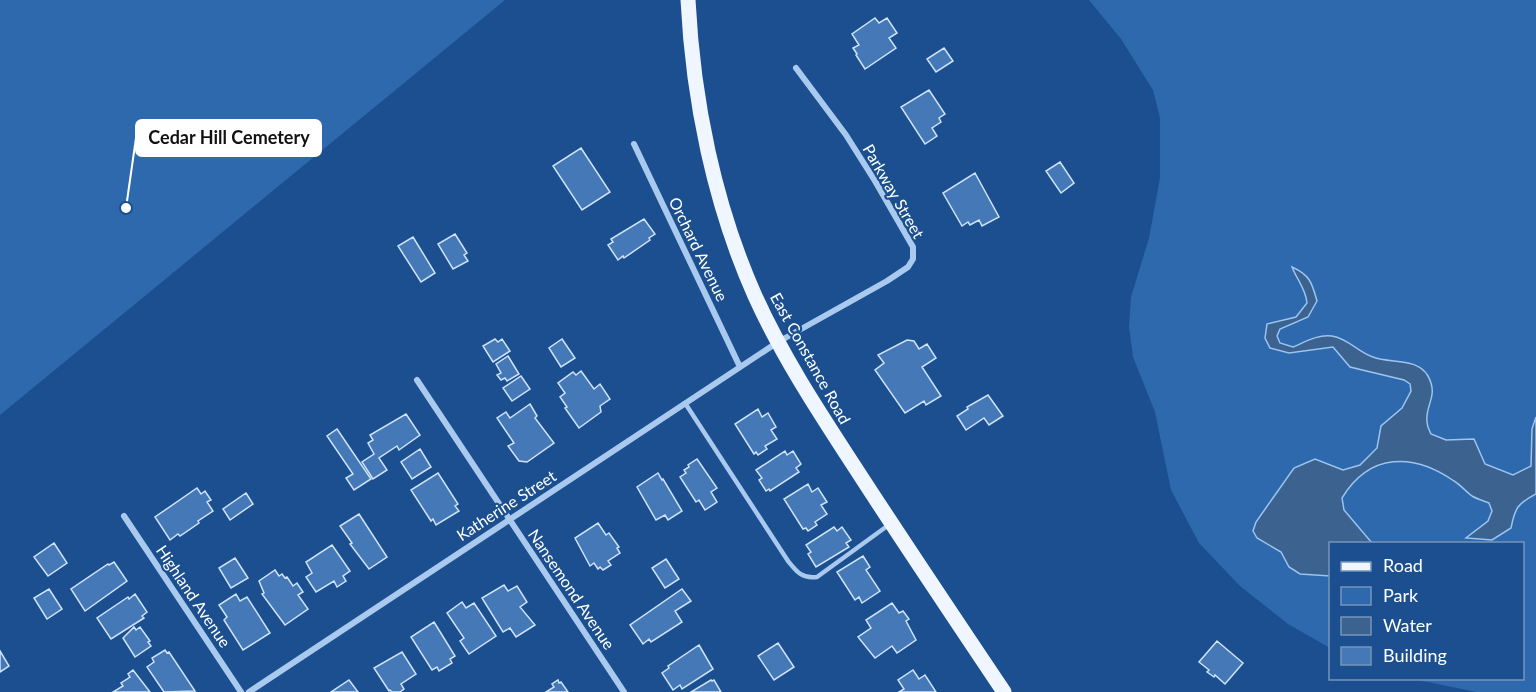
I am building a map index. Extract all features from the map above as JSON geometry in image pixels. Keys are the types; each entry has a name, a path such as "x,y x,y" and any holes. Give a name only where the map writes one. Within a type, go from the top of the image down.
{"main road":[{"name":"East Constance Road","path":"688,0 696,84 715,176 751,285 778,342 814,405 1004,692"}],"street":[{"name":"Parkway Street","path":"778,342 887,281 908,267 913,258 912,248 875,181 846,135 796,68"},
{"name":"Orchard Avenue","path":"634,144 740,367"},
{"name":"Katherine Street","path":"249,692 778,342"},
{"name":"Nansemond Avenue","path":"417,380 624,692"},
{"name":"Highland Avenue","path":"124,516 241,692"}],"lane":[{"path":"685,403 788,561 800,575 808,578 817,577 891,523"}],"green space":[{"path":"0,0 505,0 0,415"},
{"path":"1089,0 1536,0 1536,417 1532,429 1531,466 1513,475 1485,464 1474,440 1446,440 1431,434 1426,419 1432,400 1418,365 1372,357 1347,341 1315,337 1293,347 1279,342 1277,336 1280,329 1308,317 1317,301 1296,278 1307,293 1307,303 1296,317 1265,338 1289,353 1333,347 1350,367 1404,380 1410,385 1411,391 1402,408 1381,426 1377,448 1360,465 1343,470 1315,459 1257,538 1281,552 1289,567 1300,574 1329,576 1329,647 1288,624 1240,586 1199,543 1171,490 1155,412 1133,357 1129,327 1131,297 1149,238 1160,178 1160,118 1153,90 1121,39"},
{"path":"1407,460 1431,468 1454,481 1472,496 1489,503 1492,511 1488,521 1511,528 1518,507 1536,494 1536,692 1476,692 1418,680 1524,680 1524,542 1371,542 1344,510 1342,498 1362,475 1387,464"}],"water":[{"path":"1292,267 1303,273 1309,280 1317,301 1308,317 1280,329 1277,336 1280,343 1293,347 1317,337 1332,336 1373,357 1417,366 1428,376 1431,383 1432,395 1427,424 1431,434 1446,440 1474,439 1485,464 1513,475 1531,466 1532,429 1536,417 1536,494 1518,507 1511,528 1492,540 1466,538 1488,521 1492,511 1489,503 1472,496 1457,483 1424,465 1394,462 1379,465 1366,472 1353,483 1342,498 1344,510 1371,542 1329,542 1329,576 1300,574 1289,567 1281,552 1257,538 1253,531 1256,522 1294,468 1315,459 1343,470 1360,465 1377,448 1381,426 1402,408 1411,391 1410,384 1404,380 1350,367 1333,347 1289,353 1270,348 1265,338 1267,324 1296,317 1307,303"}],"building":[{"path":"875,18 879,23 887,18 897,33 889,38 896,48 865,69 853,48 859,45 852,34"},
{"path":"944,48 953,61 936,72 927,59"},
{"path":"929,90 945,114 939,118 941,122 932,128 937,136 925,144 901,107"},
{"path":"581,148 610,192 582,210 553,166"},
{"path":"1060,162 1074,183 1061,193 1046,171"},
{"path":"975,173 999,217 982,226 979,220 962,226 943,193"},
{"path":"644,219 655,234 649,238 650,240 618,260 608,245 613,242 611,239"},
{"path":"455,234 467,253 464,255 468,261 453,269 438,244"},
{"path":"413,237 435,273 421,282 398,246"},
{"path":"495,339 498,342 502,339 510,351 493,362 483,346"},
{"path":"562,339 575,358 561,367 549,348"},
{"path":"907,340 914,341 919,349 927,344 936,358 922,367 941,396 926,405 924,401 905,413 875,370 884,363 878,355"},
{"path":"508,356 519,374 507,381 505,378 501,380 497,375 501,373 496,364"},
{"path":"581,371 594,389 600,384 610,399 600,406 601,412 579,428 565,408 567,407 560,397 565,393 558,383 573,372 576,375"},
{"path":"521,376 530,389 512,401 503,388"},
{"path":"988,395 1003,416 989,425 984,418 966,430 957,416 968,409 967,407"},
{"path":"530,404 537,416 535,418 554,443 527,462 519,461 508,446 514,443 497,418 506,412 510,418"},
{"path":"758,409 762,417 768,413 776,427 771,430 777,439 765,446 767,449 758,455 756,452 754,454 735,424"},
{"path":"406,414 420,435 399,450 397,446 379,458 387,470 373,479 362,462 374,454 368,443 373,440 370,435"},
{"path":"337,429 371,479 354,490 346,478 353,474 327,436"},
{"path":"420,449 431,467 412,479 401,462"},
{"path":"785,451 787,455 793,451 801,464 796,468 799,472 770,491 769,489 766,491 759,480 762,478 756,470"},
{"path":"697,459 717,488 711,492 717,502 705,510 699,500 696,502 680,477 686,473 684,470 689,467 688,465"},
{"path":"438,473 458,504 455,506 459,511 436,525 411,490"},
{"path":"658,473 682,511 668,520 665,515 656,520 637,487"},
{"path":"808,484 812,492 818,488 827,502 821,505 827,514 815,522 817,525 808,531 806,528 803,529 784,499"},
{"path":"197,488 201,494 205,491 211,500 207,502 213,511 180,536 178,534 170,540 155,517"},
{"path":"246,493 253,504 230,520 223,509"},
{"path":"359,514 387,557 369,569 340,526"},
{"path":"598,523 606,535 609,533 619,547 617,548 620,553 608,561 611,565 603,570 600,567 598,569 594,563 590,566 575,538"},
{"path":"834,527 837,531 842,527 851,540 846,543 849,547 816,567 808,554 811,552 806,545"},
{"path":"54,543 67,563 48,576 34,557"},
{"path":"332,545 350,571 343,576 346,581 337,587 334,581 316,592 306,577 312,573 306,562"},
{"path":"863,556 870,567 866,570 880,591 862,603 859,597 855,600 837,572"},
{"path":"235,558 248,578 231,588 219,568"},
{"path":"666,559 679,579 665,588 652,568"},
{"path":"114,562 127,581 85,611 71,589"},
{"path":"275,570 279,576 282,574 285,578 287,577 293,586 297,583 303,592 298,595 308,609 285,625 262,594 264,593 259,581"},
{"path":"504,585 508,591 517,586 527,602 520,607 535,625 516,637 510,628 503,632 482,598"},
{"path":"49,589 62,609 47,619 34,598"},
{"path":"682,589 691,601 675,611 682,622 651,642 649,639 643,644 630,625"},
{"path":"135,594 147,612 142,616 144,618 111,639 97,618"},
{"path":"236,594 240,601 247,597 270,633 243,650 224,620 227,617 219,605"},
{"path":"462,602 466,608 474,603 496,636 469,654 460,641 464,638 447,613"},
{"path":"892,603 899,613 903,611 909,619 906,621 916,640 897,653 892,646 875,658 858,637 871,628 866,620"},
{"path":"434,622 455,656 450,659 452,663 439,671 437,667 432,670 411,637"},
{"path":"134,627 136,630 140,627 151,646 135,657 123,638"},
{"path":"1217,641 1243,663 1225,684 1215,675 1214,677 1207,672 1209,670 1199,662"},
{"path":"778,643 794,667 774,680 758,656"},
{"path":"699,645 713,669 682,689 680,685 673,690 662,673 669,668 668,666"},
{"path":"165,650 169,652 195,691 164,692 147,667 154,662 152,658"},
{"path":"0,651 9,666 0,672"},
{"path":"402,652 416,674 401,684 404,689 400,692 392,692 374,668"},
{"path":"133,670 150,692 113,692 123,686 121,683 130,677 128,674"},
{"path":"913,670 919,679 925,675 936,692 899,692 904,689 898,680"},
{"path":"349,680 358,692 331,692"},
{"path":"558,680 568,692 546,692 554,687 552,684"},
{"path":"714,680 721,692 691,692"}],"place":[{"name":"Cedar Hill Cemetery","path":"126,208"}]}
